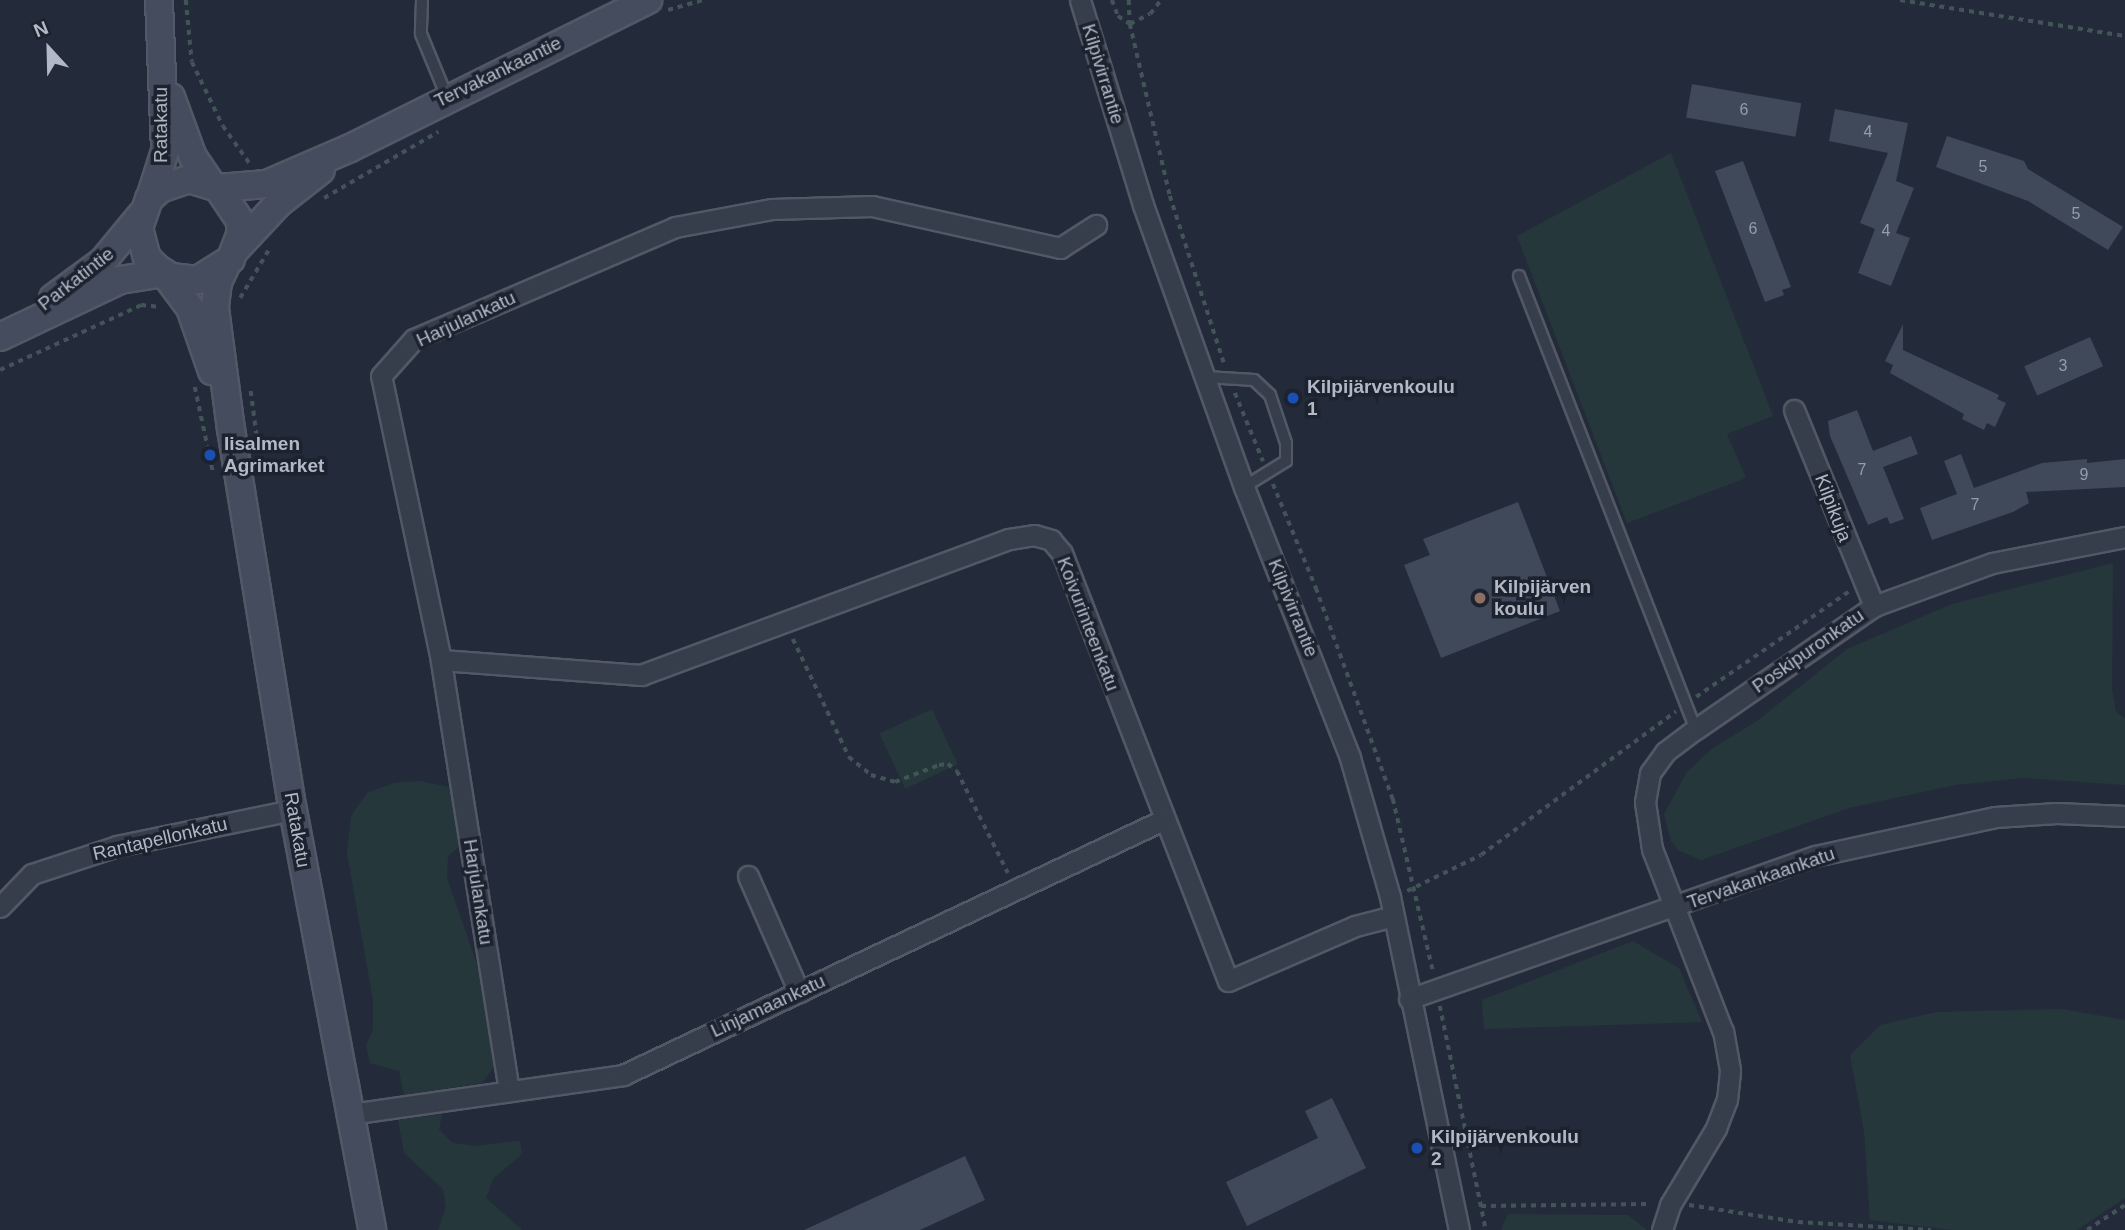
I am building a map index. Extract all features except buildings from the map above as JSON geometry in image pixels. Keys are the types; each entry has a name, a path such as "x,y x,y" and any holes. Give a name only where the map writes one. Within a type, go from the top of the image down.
{"street":[{"name":"Ratakatu","path":"146,206 160,176 165,151 159,0"},
{"name":"Kilpivirrantie","path":"1080,0 1143,205 1244,487 1350,758 1392,906 1409,999 1459,1230"},
{"name":"Tervakankaantie","path":"215,186 261,185 350,148 447,97 656,6"},
{"name":"Ratakatu","path":"160,48 183,133 215,186"},
{"name":"Tervakankaantie","path":"232,256 279,203 350,148"},
{"path":"189,179 215,186 229,197 240,221 232,256 197,280 164,273 147,258 141,243 146,206 174,182 189,179"},
{"name":"Parkatintie","path":"0,336 103,261 146,206"},
{"name":"Harjulankatu","path":"509,1091 441,660 381,376 414,339 675,227 772,209 872,206 1060,248 1096,225"},
{"name":"Ratakatu","path":"204,312 232,256"},
{"name":"Ratakatu","path":"164,273 204,312 231,429 293,810 372,1230"},
{"name":"Parkatintie","path":"0,336 120,280 164,273"},
{"name":"Kilpikuja","path":"1794,410 1863,586 1874,606"},
{"name":"Koivurinteenkatu","path":"441,660 641,674 1009,539 1034,535 1051,540 1062,554 1163,820 1228,981 1355,926 1392,906"},
{"name":"Poskipuronkatu","path":"1662,1230 1670,1205 1716,1128 1727,1100 1730,1070 1723,1032 1674,908 1646,823 1646,786 1665,752 1874,606 1992,563 2125,537"},
{"name":"Rantapellonkatu","path":"0,907 32,874 117,846 293,810"},
{"name":"Tervakankaankatu","path":"1409,999 1674,908 1815,856 1933,828 2057,813 2125,816"},
{"name":"Linjamaankatu","path":"350,1114 624,1075 1163,820"},
{"path":"748,877 799,992"}],"lane":[{"path":"422,0 421,34 447,97"},
{"path":"1520,276 1684,705 1696,729"},
{"path":"1206,377 1255,380 1270,395 1286,443 1286,461 1244,487"}],"path":[{"path":"186,0 191,62 261,185"},
{"path":"656,6 703,0"},
{"path":"1112,0 1118,16 1130,23"},
{"path":"1129,0 1130,23 1170,196 1229,377 1365,717 1415,888 1434,977"},
{"path":"1130,23 1150,14 1161,0"},
{"path":"1900,0 2125,36"},
{"path":"322,200 451,125"},
{"path":"0,370 141,305 164,308 173,325 238,301 270,248"},
{"path":"191,375 214,479"},
{"path":"1392,906 1415,888 1481,855 1684,705 1843,595 1863,586"},
{"path":"784,622 849,757 871,775 895,782 939,765 948,764 957,771 1016,889"},
{"path":"1441,1013 1486,1230"},
{"path":"1481,1206 1670,1205 1798,1222 1931,1230"},
{"path":"2087,1230 2125,1205"}],"shaded area":[{"path":"1671,153 1773,416 1727,434 1746,478 1627,523 1517,236"},
{"path":"2113,563 2112,689 2116,712 2125,718 2125,785 2023,778 1955,785 1849,808 1701,860 1678,850 1671,841 1664,814 1687,772 1713,748 1757,721 1847,649 1952,604"},
{"path":"932,709 958,764 905,789 879,734"},
{"path":"419,781 449,787 459,847 448,856 447,878 479,970 494,1067 482,1083 404,1095 399,1071 370,1063 366,1045 373,1030 373,1000 347,853 351,816 367,793 394,783"},
{"path":"1633,941 1679,968 1702,1022 1484,1029 1482,1000"},
{"path":"2061,1009 2125,1020 2125,1198 2077,1230 1953,1230 1870,1220 1864,1131 1850,1055 1880,1025 1936,1012"},
{"path":"442,1114 439,1130 453,1143 475,1146 520,1141 522,1154 493,1179 486,1198 522,1230 438,1230 446,1207 443,1189 404,1153 398,1120"},
{"path":"1508,1214 1628,1215 1647,1230 1501,1230"}],"place":[{"name":"Kilpijärvenkoulu 1","path":"1293,398"},
{"name":"Iisalmen Agrimarket","path":"210,455"},
{"name":"Kilpijärven koulu","path":"1480,598"},
{"name":"Kilpijärvenkoulu 2","path":"1417,1148"}]}
